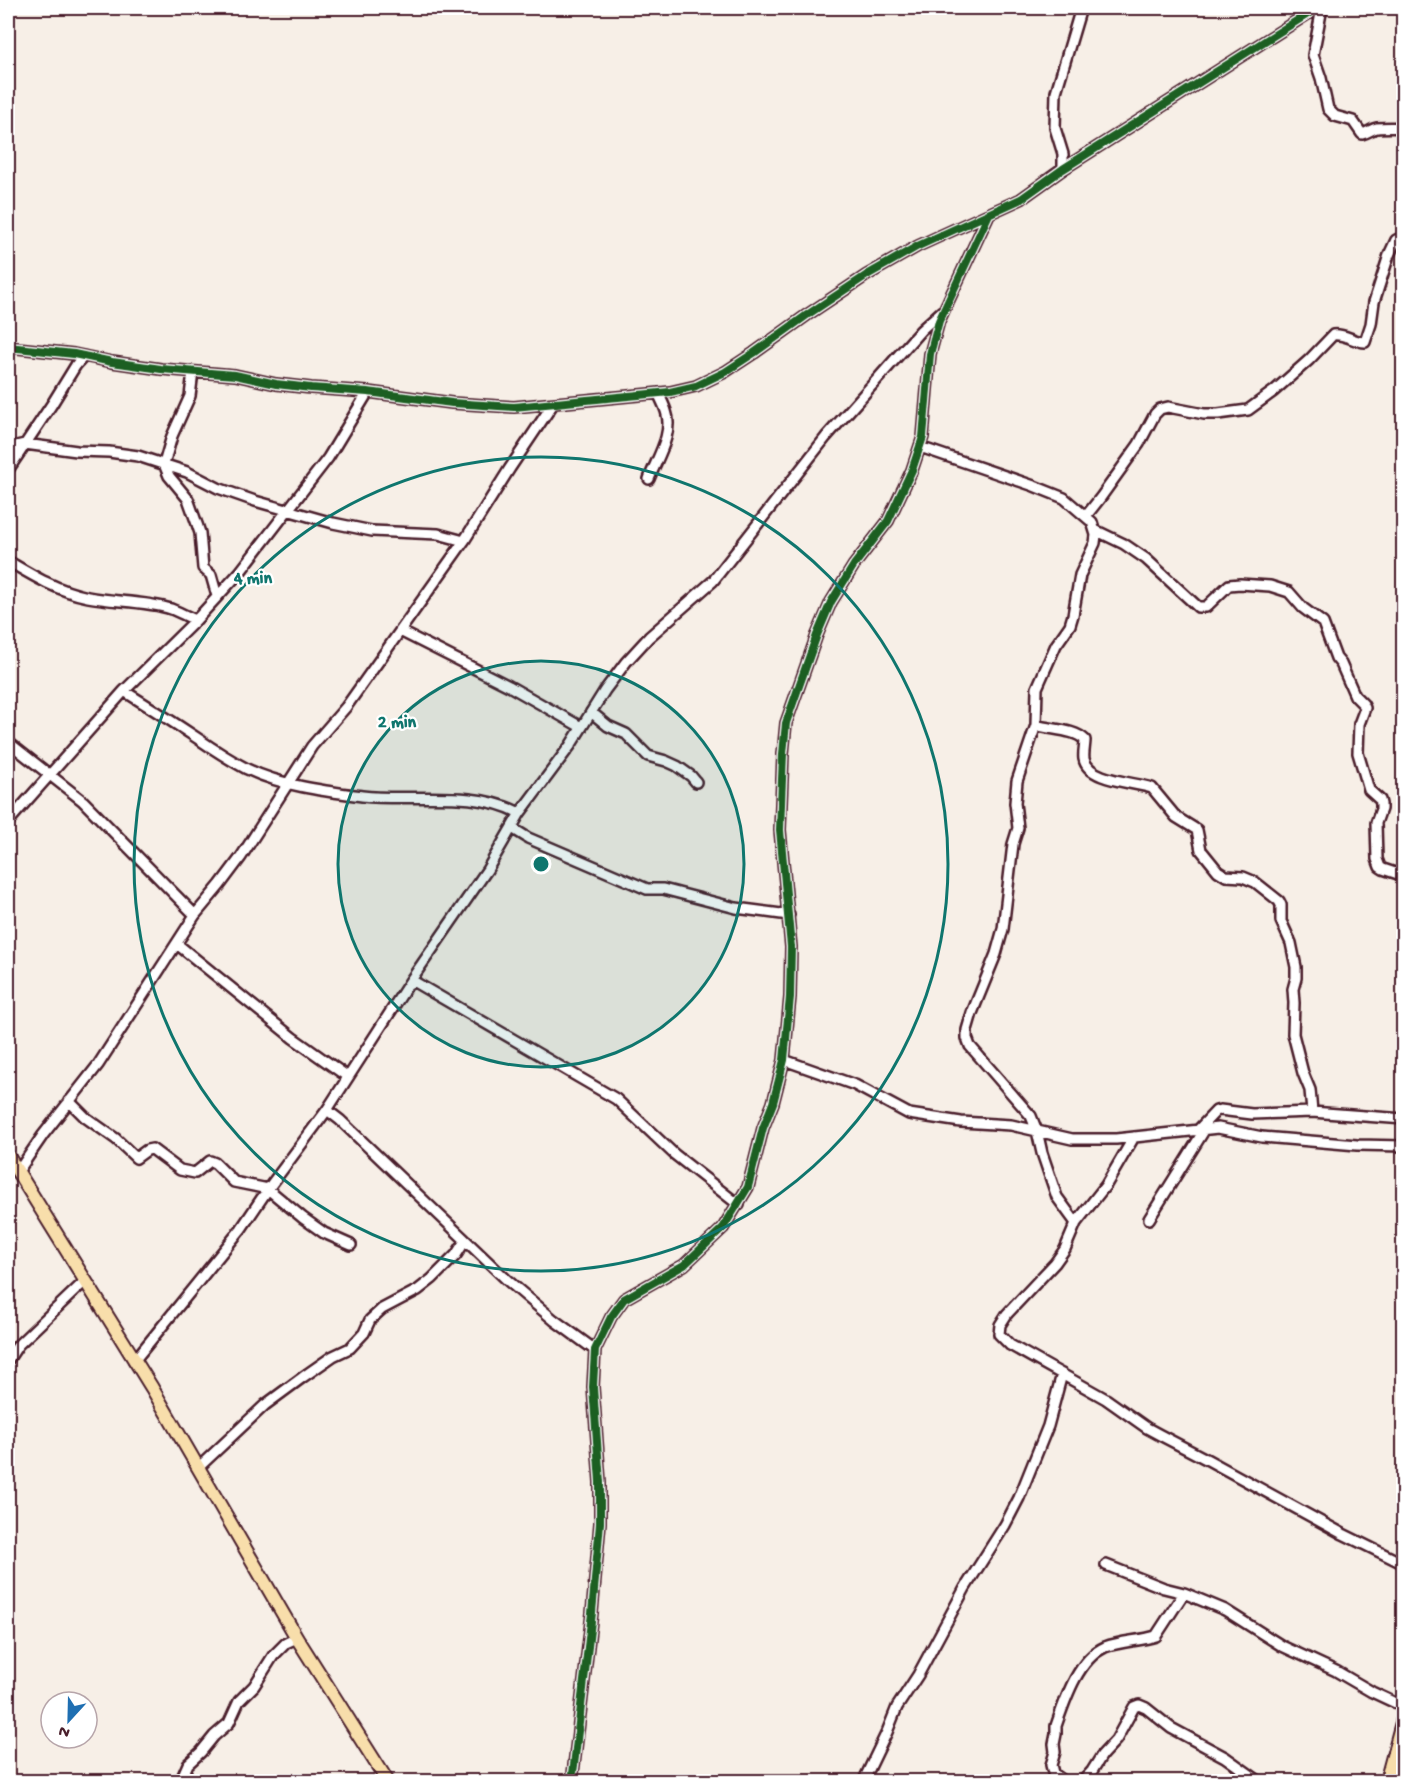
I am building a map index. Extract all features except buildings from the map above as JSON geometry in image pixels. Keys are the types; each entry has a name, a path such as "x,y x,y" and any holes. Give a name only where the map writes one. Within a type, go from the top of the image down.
{"main road":[{"path":"8,1156 199,1467 297,1638 388,1782"},
{"path":"1386,1782 1404,1715"}],"street":[{"path":"1063,169 1063,154 1054,128 1056,92 1081,8"},
{"path":"8,347 48,350 112,363 236,375 276,384 514,407 670,392 696,386 725,372 867,275 918,246 1021,199 1063,169 1317,8"},
{"path":"1322,8 1313,55 1328,109 1341,118 1353,121 1362,134 1377,128 1404,127"},
{"path":"572,1782 600,1523 600,1482 593,1387 595,1350 611,1317 624,1299 684,1265 723,1228 748,1187 784,1060 792,971 780,830 786,723 816,635 831,602 848,574 888,521 912,471 920,447 926,415 930,354 939,321 988,214"},
{"path":"1086,516 1139,444 1160,409 1168,407 1204,414 1248,410 1274,391 1333,335 1337,333 1365,342 1371,324 1374,302 1389,255 1396,240 1404,237"},
{"path":"134,1361 241,1229 327,1110 411,980 487,870 520,813 570,746 626,662 658,628 713,581 826,437 921,330 944,309"},
{"path":"8,470 84,356"},
{"path":"193,372 190,396 172,436 164,464 169,476 188,499 200,533 203,568 211,575 217,596"},
{"path":"8,822 48,774 124,691 196,620 240,572 328,458 368,392"},
{"path":"649,479 668,432 669,423 658,393"},
{"path":"17,1173 98,1065 195,915 241,857 312,746 346,707 464,541 553,404"},
{"path":"8,448 25,444 131,455 196,475 218,488 255,501 333,523 372,531 438,534 464,541"},
{"path":"920,447 1064,498 1092,522 1095,530 1095,543 1080,575 1070,625 1053,651 1037,688 1036,725 1017,781 1015,803 1018,828 1013,844 1003,929 967,1030 970,1046 1030,1116 1037,1131 1057,1197 1076,1223"},
{"path":"1095,530 1125,544 1140,555 1198,607 1206,607 1229,585 1270,586 1289,591 1303,608 1323,623 1336,658 1355,696 1365,708 1359,724 1358,753 1369,790 1380,800 1381,804 1376,823 1377,859 1383,869 1404,876"},
{"path":"8,561 66,591 108,600 156,605 196,620"},
{"path":"400,632 509,686 581,727"},
{"path":"124,691 248,770 288,783 364,796 492,801 520,813"},
{"path":"591,712 608,726 626,734 648,756 677,765 696,782"},
{"path":"1036,725 1077,733 1085,740 1084,760 1092,771 1129,784 1152,788 1176,817 1197,830 1200,835 1201,850 1218,872 1229,877 1243,877 1251,880 1279,901 1282,908 1281,921 1291,944 1296,967 1293,989 1293,1034 1310,1090 1312,1112"},
{"path":"8,742 83,801 195,915"},
{"path":"512,828 528,838 647,889 663,890 736,908 789,915"},
{"path":"177,944 293,1038 348,1077"},
{"path":"411,980 616,1099 674,1154 739,1205"},
{"path":"784,1060 855,1085 909,1114 962,1122 1011,1125 1072,1138 1134,1137 1218,1128 1262,1137 1404,1146"},
{"path":"69,1101 136,1158 152,1149 180,1170 195,1173 207,1162 215,1163 234,1182 268,1189 324,1233 351,1245"},
{"path":"327,1110 507,1280 554,1320 595,1350"},
{"path":"1149,1219 1201,1130 1220,1110 1252,1114 1312,1112 1404,1119"},
{"path":"1134,1137 1106,1185 1076,1223 1065,1249 1055,1263 1007,1314 1000,1324 999,1334 1010,1345 1106,1399 1146,1428 1342,1534 1404,1564"},
{"path":"199,1467 266,1405 303,1377 350,1348 364,1333 370,1320 382,1309 418,1290 432,1279 456,1255 465,1241"},
{"path":"8,1360 18,1345 84,1282"},
{"path":"863,1782 897,1707 918,1675 965,1588 1005,1525 1019,1498 1051,1418 1062,1374"},
{"path":"1106,1565 1225,1610 1282,1646 1404,1707"},
{"path":"1065,1782 1053,1773 1051,1765 1055,1752 1056,1726 1078,1671 1092,1655 1107,1647 1156,1636 1184,1593"},
{"path":"180,1782 188,1764 228,1723 238,1701 254,1686 273,1656 286,1643 297,1638"},
{"path":"1082,1782 1116,1740 1134,1707 1139,1705 1171,1728 1225,1756 1260,1782"}],"cycle path":[{"path":"8,347 74,354 161,369 235,375 276,384 368,392 452,403 514,407 670,392 696,386 725,372 867,275 918,246 1021,199 1063,169 1317,8"},
{"path":"572,1782 600,1523 600,1482 593,1387 595,1350 611,1317 624,1299 684,1265 723,1228 748,1187 784,1060 790,997 791,947 780,830 786,723 831,602 854,565 888,521 912,470 923,437 930,354 939,321 989,214"}]}
